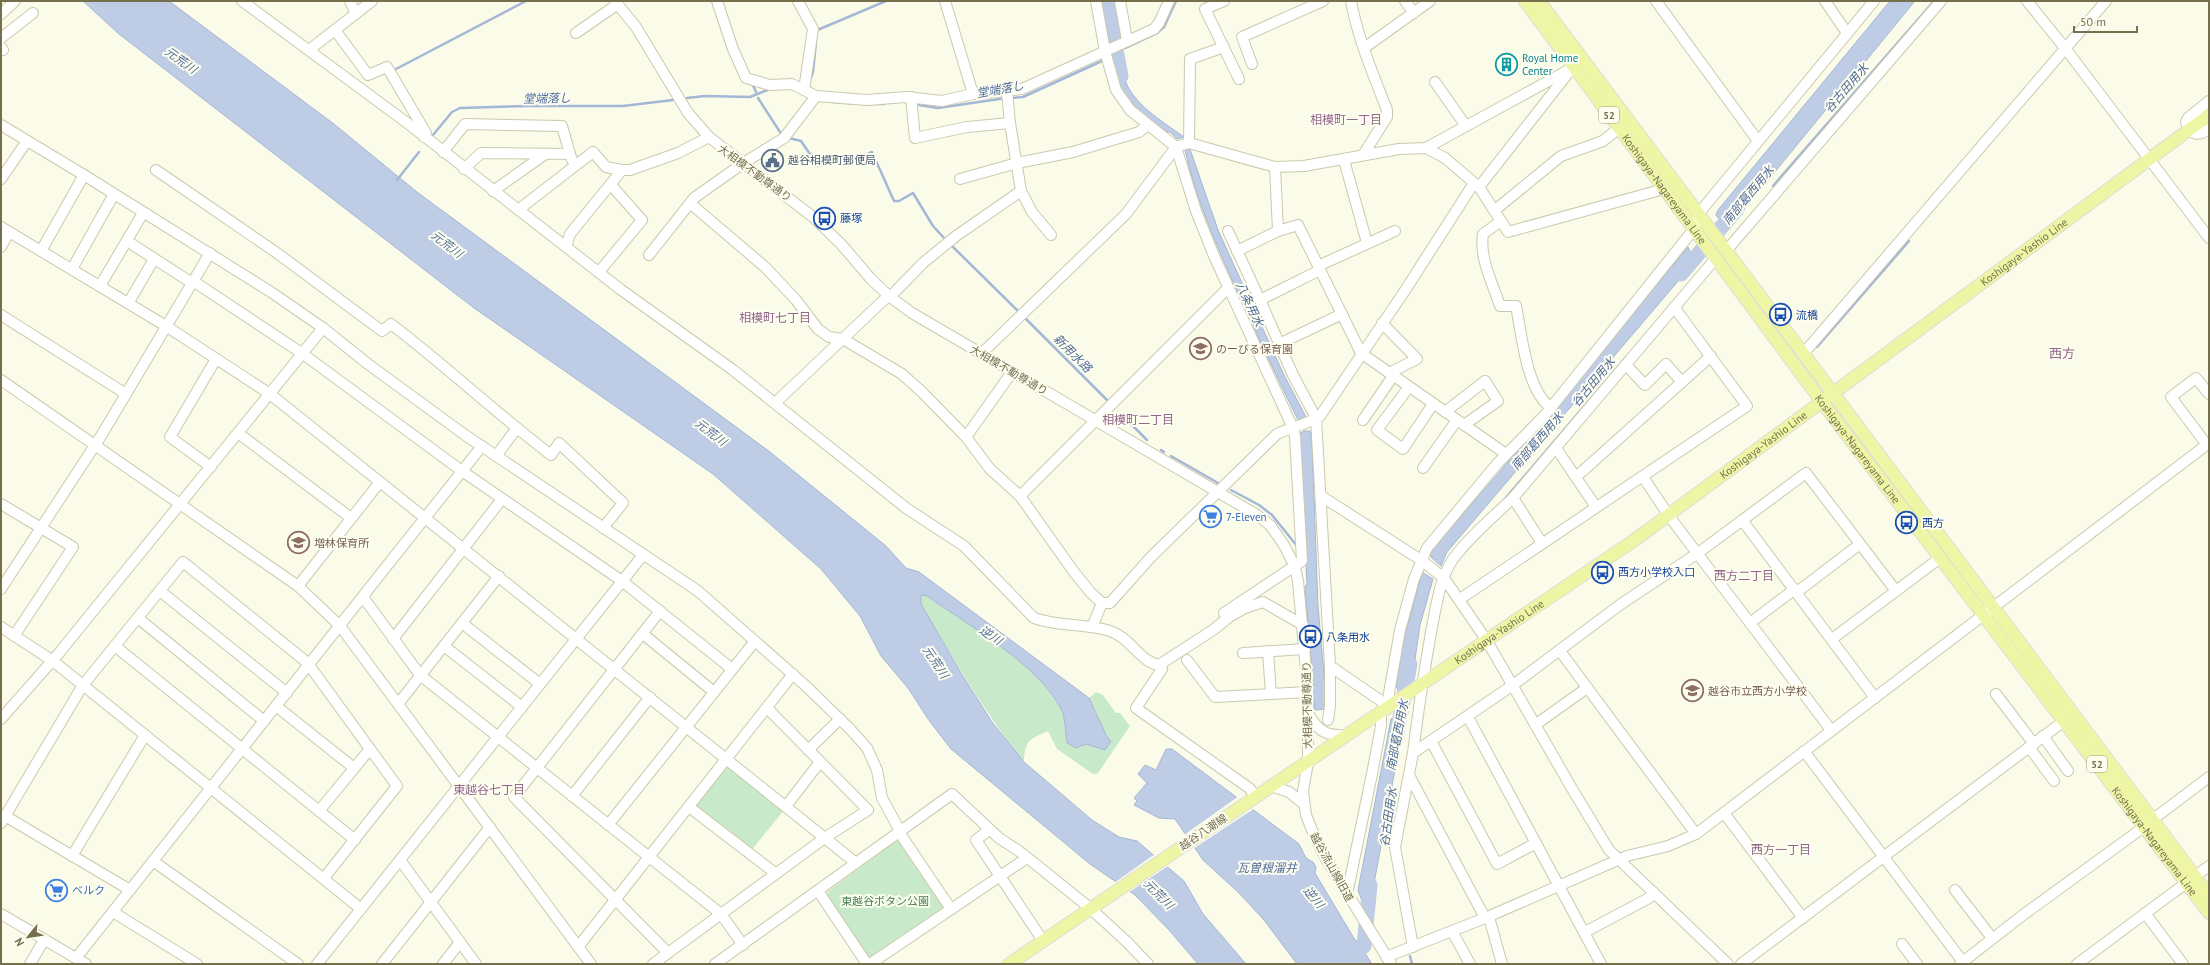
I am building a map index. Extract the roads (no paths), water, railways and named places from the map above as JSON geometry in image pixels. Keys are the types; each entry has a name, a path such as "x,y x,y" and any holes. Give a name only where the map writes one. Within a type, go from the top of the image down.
{"main road":[{"name":"Koshigaya-Nagareyama Line","path":"1525,1 1694,230 1721,254 1833,393 2064,721 2148,823 2190,879 2209,913"},
{"name":"Koshigaya-Nagareyama Line","path":"1539,1 1698,216 1721,254 1822,402 1940,558 2075,714 2148,823"},
{"name":"Koshigaya-Yashio Line","path":"1308,762 1488,641 1669,516 2209,115"},
{"name":"越谷八潮線","path":"1094,906 1308,762"},
{"name":"Koshigaya-Nagareyama Line","path":"2190,879 2209,895"},
{"path":"1009,964 1094,906"}],"street":[{"path":"1,14 14,1"},
{"path":"242,1 424,137 599,272 775,403 901,505 964,546 1034,618 1048,623 1092,627 1110,631 1125,638 1148,662 1160,664 1213,630 1229,617 1263,602 1303,625"},
{"path":"350,1 356,14"},
{"path":"309,50 372,1"},
{"path":"798,1 813,29 804,90"},
{"path":"946,1 973,94"},
{"path":"1096,1 1116,90 1130,110 1176,146 1196,211 1228,288 1292,426 1295,436 1302,562 1220,616 1213,630"},
{"path":"1120,1 1123,42"},
{"path":"720,2 733,49 746,78 770,85 792,84 816,96 867,100 911,98 942,101 973,94 1007,92 1022,89 1154,29 1159,24 1169,1"},
{"path":"1224,1 1205,9 1239,79"},
{"path":"1252,64 1242,37 1323,1"},
{"path":"1351,1 1355,21 1387,110 1387,117 1363,155"},
{"path":"1405,1 1414,13"},
{"path":"1364,48 1430,1"},
{"path":"1656,1 1758,141"},
{"path":"1825,1 1847,33"},
{"path":"1347,894 1400,630 1421,560 1427,548 1506,454 1550,407 1694,230 1698,216 1874,1"},
{"path":"1413,947 1395,847 1414,753 1421,686 1435,613 1444,578 1453,560 1470,538 1513,498 1674,308 1941,1"},
{"path":"2026,1 2065,48 2209,238"},
{"path":"1803,354 2106,1"},
{"path":"576,33 617,2"},
{"name":"大相模不動尊通り","path":"617,2 636,27 681,102 708,137 813,217 889,297 912,313 981,354 1258,514 1270,526 1284,545 1295,567 1303,625 1308,692 1308,762"},
{"path":"1,38 33,13"},
{"path":"335,30 368,75 387,67 426,133 424,137"},
{"path":"1189,143 1190,59 1224,47"},
{"path":"981,354 1126,214 1176,146 1189,143 1274,167 1304,166 1399,149 1426,148 1574,67"},
{"path":"1102,604 1110,603 1151,557 1277,434 1292,426 1314,420 1477,185 1574,67"},
{"path":"1435,82 1466,126"},
{"path":"1007,92 1010,123 1021,191 1032,212 1051,235"},
{"path":"649,255 691,204 694,198 742,164 784,138 816,96"},
{"path":"911,98 915,138 967,126 1010,123"},
{"path":"2209,101 2188,118 2186,122 2189,130 2199,135 2209,129"},
{"path":"443,152 465,124 562,126 575,168"},
{"path":"1,125 210,253 323,328 368,364 496,456 698,591 793,674 840,719 863,744 873,759 882,798 899,832 951,909"},
{"path":"960,179 1017,163 1073,152 1139,132 1148,125"},
{"path":"1495,210 1562,156 1603,141 1619,128"},
{"path":"518,210 575,168 593,152 606,167 630,170 678,153 708,137"},
{"path":"1,179 27,140"},
{"path":"1426,148 1445,158 1477,185 1495,210 1508,232 1664,189"},
{"path":"464,169 481,153 544,155 570,154"},
{"path":"494,191 544,155"},
{"path":"1344,160 1368,243"},
{"path":"1274,167 1278,231"},
{"path":"156,170 277,253 382,331 392,324 437,359 517,428 551,455 559,443 623,503 603,528"},
{"path":"558,241 570,234 622,170"},
{"path":"41,251 84,175"},
{"path":"599,272 642,220 611,185"},
{"path":"775,403 889,297 923,263 956,236 1021,191"},
{"path":"72,269 114,194"},
{"path":"691,204 765,267 796,300 818,330 829,338 843,339 902,374 966,437 990,469 1020,496 1074,572 1102,604"},
{"path":"100,286 143,213"},
{"path":"1501,221 1483,234 1481,245 1500,306 1516,306 1534,385 1544,402 1550,407"},
{"path":"1237,251 1278,231 1298,225 1361,353 1506,454"},
{"path":"1,247 5,230 129,302 270,394 826,837 856,863"},
{"path":"1228,231 1314,420 1321,496 1330,666 1330,706 1328,720"},
{"path":"1260,300 1319,268 1395,231"},
{"path":"566,247 570,234"},
{"path":"126,241 303,354 462,471 622,581 732,669"},
{"path":"1,589 126,394 210,253"},
{"path":"129,302 154,259"},
{"path":"1020,496 1228,288"},
{"path":"1460,599 1747,406 1674,308"},
{"path":"1279,344 1342,314"},
{"path":"1,315 126,394"},
{"path":"1363,420 1391,374 1417,359 1382,323"},
{"path":"1,719 53,661 323,328"},
{"path":"1576,478 1711,356"},
{"path":"211,467 170,437 216,359"},
{"path":"1626,364 1645,385 1666,364 1682,382"},
{"path":"966,437 1012,372"},
{"path":"1389,960 1413,947 1487,918 1618,859 1668,846 1696,834 2208,444 2171,397 2196,378 2209,394"},
{"path":"1,380 298,586 340,626 591,964"},
{"path":"1423,468 1461,423 1498,401 1485,381 1445,412"},
{"path":"1409,387 1377,430 1403,449 1434,404"},
{"path":"496,456 517,428"},
{"path":"238,433 351,518"},
{"path":"76,958 482,446"},
{"path":"1556,448 1596,507"},
{"path":"1414,753 1513,685 1621,604 1698,553 1806,473 1896,591"},
{"path":"1643,477 1669,516 1831,730"},
{"path":"298,586 380,482"},
{"path":"1321,496 1421,560 1444,578 1488,641 1574,793 1609,850 1728,964"},
{"path":"1513,498 1542,543"},
{"path":"393,639 463,547 502,499"},
{"path":"1,504 73,547 14,636"},
{"path":"1742,520 1875,698"},
{"path":"1750,623 1860,544"},
{"path":"317,964 643,555"},
{"path":"1832,639 1940,558"},
{"path":"130,890 72,856 3,820 83,685 183,562 309,664 397,786 324,878"},
{"path":"398,704 499,576"},
{"path":"160,591 287,692"},
{"path":"363,597 420,675 721,914 743,945"},
{"path":"1092,627 1102,604"},
{"path":"660,611 514,797 668,953"},
{"path":"138,618 264,721"},
{"path":"462,623 540,684"},
{"path":"1,627 53,661 361,909"},
{"path":"643,634 714,692"},
{"path":"608,825 755,640"},
{"path":"115,646 355,840"},
{"path":"444,646 522,707"},
{"path":"1243,653 1305,649"},
{"path":"1560,651 1696,834"},
{"path":"1268,652 1271,694"},
{"path":"1187,660 1215,697 1308,692"},
{"path":"1160,664 1162,669 1136,708 1249,788 1254,797"},
{"path":"1330,666 1385,710"},
{"path":"578,947 793,674"},
{"path":"1535,725 1587,688"},
{"path":"1996,694 2054,781"},
{"path":"572,796 650,697"},
{"path":"276,706 354,768"},
{"path":"653,964 826,837 868,810 767,708"},
{"path":"1308,713 1320,731 1333,736 1348,735"},
{"path":"1468,716 1602,964"},
{"path":"808,750 840,719"},
{"path":"1741,964 2064,721"},
{"path":"72,856 145,735"},
{"path":"2043,736 2068,771"},
{"path":"1431,741 1496,864 1536,843"},
{"path":"319,811 370,749"},
{"path":"1804,751 1884,856 1962,963 1992,938 2209,777"},
{"path":"786,806 820,762"},
{"name":"越谷流山線旧道","path":"1308,762 1303,791 1304,804 1314,835 1347,894 1389,960"},
{"path":"1409,775 1487,918 1502,964"},
{"path":"1271,786 1289,792 1304,804"},
{"path":"715,964 952,794 989,830 1094,906 1147,964"},
{"path":"689,807 775,874"},
{"path":"1724,813 1803,918"},
{"path":"382,964 490,827"},
{"path":"989,830 976,840 999,877 1043,941"},
{"path":"818,891 869,964 1027,858"},
{"path":"400,860 476,964"},
{"path":"153,861 298,964"},
{"path":"2077,964 2209,866"},
{"path":"1955,890 1992,938"},
{"path":"1585,932 1649,898 1653,892"},
{"path":"113,912 197,964"},
{"path":"2145,913 2183,964"},
{"path":"1,914 86,964"},
{"path":"1452,931 1470,964"},
{"path":"30,964 44,940"},
{"path":"443,964 460,942"},
{"path":"1902,944 1917,964"}],"water":[{"path":"83,1 169,1 334,124 417,192 770,452 886,546 906,568 919,572 1089,698 1107,737 1111,741 1105,750 1086,744 1076,748 1067,743 1062,711 1049,691 1035,676 1000,646 927,596 921,595 921,604 961,673 992,722 1024,762 1092,820 1119,837 1137,841 1184,881 1203,914 1246,964 1198,964 1169,930 1135,895 1090,864 951,749 928,719 908,688 881,656 860,616 821,569 713,474 474,308 119,34"},
{"path":"1103,1 1111,1 1119,36 1110,40"},
{"path":"1890,1 1915,1 1733,223 1726,229 1716,215 1718,210"},
{"path":"1121,54 1125,79 1133,95 1153,115 1184,137 1177,139 1170,132 1163,132 1130,106 1118,84 1112,59"},
{"path":"1190,149 1218,230 1283,373 1306,417 1298,420 1222,258 1195,187 1185,150"},
{"path":"1688,247 1695,263 1447,552 1441,566 1431,557 1430,553 1547,417"},
{"path":"1304,431 1310,431 1312,443 1318,606 1327,709 1315,710 1305,586 1307,584 1299,434"},
{"path":"1422,572 1433,579 1420,625 1412,680 1398,690 1396,685 1404,639"},
{"path":"1406,710 1371,900 1367,906 1363,904 1358,890 1391,719"},
{"name":"瓦曽根溜井","path":"1166,749 1172,749 1299,844 1306,858 1313,862 1316,867 1315,873 1355,940 1362,943 1366,948 1365,953 1372,964 1297,964 1264,920 1239,893 1203,860 1175,819 1159,818 1134,805 1137,801 1134,798 1147,783 1138,774 1145,765 1156,770"}],"waterway":[{"path":"396,69 526,1"},
{"path":"815,31 886,1"},
{"name":"八条用水","path":"1107,1 1121,76"},
{"name":"堂端落し","path":"1125,48 1157,33 1164,27 1176,1"},
{"name":"谷古田用水","path":"1773,186 1934,1"},
{"path":"810,80 813,72 816,42"},
{"name":"堂端落し","path":"1011,98 1023,97 1102,61"},
{"name":"新用水路","path":"752,83 756,92"},
{"name":"堂端落し","path":"687,98 705,96 750,97 770,89"},
{"name":"新用水路","path":"758,98 780,132"},
{"name":"堂端落し","path":"919,105 938,108 1006,98"},
{"name":"堂端落し","path":"433,135 452,112 460,108 623,106 673,100"},
{"name":"堂端落し","path":"833,102 862,104"},
{"name":"堂端落し","path":"871,104 884,104"},
{"name":"新用水路","path":"789,138 801,141 818,166 825,165"},
{"name":"堂端落し","path":"397,180 419,152"},
{"name":"新用水路","path":"835,162 853,161 872,152 894,201 899,201 913,193 933,226 944,238"},
{"name":"南部葛西用水","path":"1681,274 1737,209"},
{"path":"1817,347 1909,241"},
{"name":"新用水路","path":"950,244 1018,311"},
{"name":"新用水路","path":"1024,317 1109,402"},
{"name":"谷古田用水","path":"1504,500 1627,356"},
{"name":"新用水路","path":"1129,422 1147,440"},
{"name":"新用水路","path":"1171,456 1218,483"},
{"name":"新用水路","path":"1231,490 1259,505 1272,515 1297,546"},
{"name":"南部葛西用水","path":"1397,733 1410,664"},
{"name":"南部葛西用水","path":"1349,956 1364,946 1370,885"},
{"name":"谷古田用水","path":"1410,956 1412,964"}],"place":[{"name":"Royal Home Center","path":"1507,64"},
{"name":"越谷相模町郵便局","path":"772,160"},
{"name":"藤塚","path":"824,218"},
{"name":"流橋","path":"1780,315"},
{"name":"のーびる保育園","path":"1201,349"},
{"name":"7-Eleven","path":"1211,517"},
{"name":"西方","path":"1906,523"},
{"name":"増林保育所","path":"299,543"},
{"name":"西方小学校入口","path":"1602,572"},
{"name":"八条用水","path":"1311,637"},
{"name":"越谷市立西方小学校","path":"1693,691"},
{"name":"ベルク","path":"57,890"}],"district":[{"name":"相模町一丁目","path":"1346,119"},
{"name":"相模町七丁目","path":"775,317"},
{"name":"西方","path":"2062,353"},
{"name":"相模町二丁目","path":"1138,419"},
{"name":"西方二丁目","path":"1744,575"},
{"name":"東越谷七丁目","path":"489,789"},
{"name":"西方一丁目","path":"1781,849"}],"water label":[{"name":"元荒川","path":"181,60"},
{"name":"元荒川","path":"447,244"},
{"name":"元荒川","path":"711,432"},
{"name":"逆川","path":"991,635"},
{"name":"元荒川","path":"936,662"},
{"name":"元荒川","path":"1159,894"},
{"name":"逆川","path":"1314,897"}],"park label":[{"name":"東越谷ボタン公園","path":"885,901"}]}
